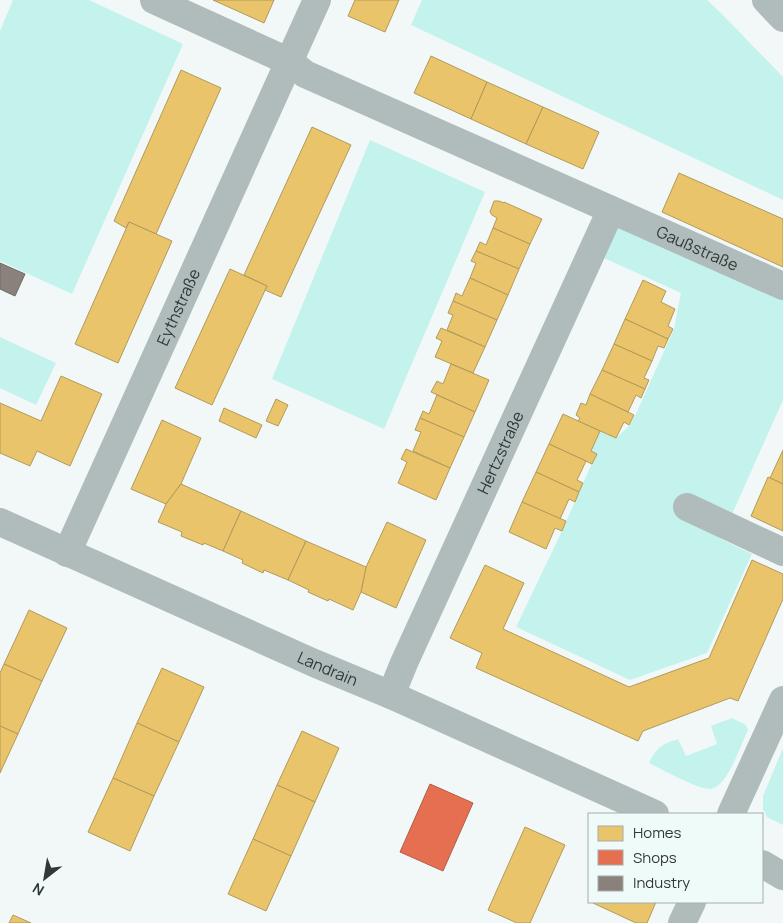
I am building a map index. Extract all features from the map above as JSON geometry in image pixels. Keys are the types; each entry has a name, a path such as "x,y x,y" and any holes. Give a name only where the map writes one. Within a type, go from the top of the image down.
{"street":[{"path":"154,0 290,62 306,74 611,210"},
{"name":"Eythstraße","path":"67,553 317,0"},
{"path":"766,0 783,18"},
{"name":"Gaußstraße","path":"611,210 783,286"},
{"name":"Hertzstraße","path":"392,696 404,663 611,210"},
{"path":"687,507 783,552"},
{"name":"Landrain","path":"0,522 652,813"},
{"path":"731,813 783,700"},
{"path":"763,865 783,876"},
{"path":"682,923 692,903"}],"shaded area":[{"path":"13,0 89,0 183,44 72,294 0,261 0,31"},
{"path":"422,0 707,0 783,77 783,200 411,25"},
{"path":"370,140 485,192 384,429 272,379"},
{"path":"621,220 783,293 783,400 721,539 752,554 707,653 630,680 516,627 596,454 591,451 600,431 616,438 629,426 674,329 681,293 604,258"},
{"path":"0,337 56,363 36,405 0,388"},
{"path":"732,718 746,725 748,730 728,773 717,786 711,789 698,786 649,763 660,747 678,739 686,756 717,744 711,726"},
{"path":"783,748 783,825 767,817 763,809 763,796"}],"building: Homes":[{"path":"213,0 274,0 264,23"},
{"path":"355,0 399,0 385,32 348,16"},
{"path":"431,56 487,82 471,119 414,93"},
{"path":"181,70 221,88 156,234 129,222 126,228 114,221"},
{"path":"487,82 543,107 526,144 471,119"},
{"path":"543,107 599,132 583,169 526,144"},
{"path":"312,127 351,145 281,297 265,290 267,286 244,275"},
{"path":"679,173 783,219 783,267 662,212"},
{"path":"494,201 504,202 542,219 530,244 493,228 497,218 490,212"},
{"path":"129,222 172,241 118,363 75,344"},
{"path":"493,228 530,244 519,269 476,251 480,242 486,245"},
{"path":"476,251 519,269 508,295 470,278 476,263 471,261"},
{"path":"230,269 267,286 212,405 175,388"},
{"path":"470,278 508,295 497,320 453,301 456,293 462,296"},
{"path":"643,280 666,291 661,302 675,309 668,326 673,329 668,339 625,319"},
{"path":"453,301 497,320 485,347 447,330 453,315 448,313"},
{"path":"625,319 668,339 664,348 658,346 652,361 614,344"},
{"path":"441,328 485,347 473,373 435,357 442,341 436,338"},
{"path":"614,344 652,361 644,378 649,380 645,389 602,370"},
{"path":"451,364 489,380 475,412 431,392 437,381 443,384"},
{"path":"602,370 645,389 641,398 636,395 628,412 590,394"},
{"path":"61,376 102,394 70,466 37,451 30,466 0,453 0,403 41,421"},
{"path":"590,394 634,415 629,425 624,422 616,438 578,421 580,418 576,415 581,403 586,405"},
{"path":"437,395 475,412 464,437 420,418 423,411 429,414"},
{"path":"276,399 288,405 278,426 266,421"},
{"path":"224,408 262,425 256,438 219,421"},
{"path":"563,414 600,431 591,451 597,454 592,464 549,444"},
{"path":"420,418 464,437 450,468 413,451 421,432 415,430"},
{"path":"162,420 201,438 181,484 166,504 131,489"},
{"path":"549,444 586,461 577,480 583,483 579,492 536,472"},
{"path":"406,449 450,468 436,500 398,483 407,462 401,459"},
{"path":"783,450 783,484 770,478"},
{"path":"536,472 579,492 575,502 569,499 560,519 522,502"},
{"path":"768,477 783,484 783,531 751,516"},
{"path":"181,484 241,511 223,551 181,536 182,532 158,522 166,504"},
{"path":"522,502 566,521 562,531 555,528 546,549 509,532"},
{"path":"241,511 306,541 288,580 264,570 263,573 242,563 243,560 223,551"},
{"path":"387,522 426,540 396,608 361,592 366,567"},
{"path":"306,541 366,567 361,592 353,610 308,592 309,590 288,580"},
{"path":"752,560 783,574 783,599 738,701 730,698 643,731 638,741 476,668 482,653 450,638 485,565 524,583 503,629 629,687 709,658"},
{"path":"29,610 67,628 42,681 4,664"},
{"path":"4,664 42,681 18,734 0,726 0,673"},
{"path":"162,668 204,687 179,742 137,723"},
{"path":"137,723 179,742 154,796 113,778"},
{"path":"0,726 18,734 0,773"},
{"path":"302,731 339,748 315,802 277,785"},
{"path":"113,778 154,796 130,851 88,832"},
{"path":"277,785 315,802 291,856 253,839"},
{"path":"525,827 565,845 530,923 517,923 488,910"},
{"path":"253,839 291,856 266,911 228,894"},
{"path":"593,903 656,903 647,923 636,923"},
{"path":"13,915 31,923 9,923"}],"building: Shops":[{"path":"430,784 473,803 443,871 400,852"}],"building: Industry":[{"path":"0,263 25,274 15,296 0,289"}]}
